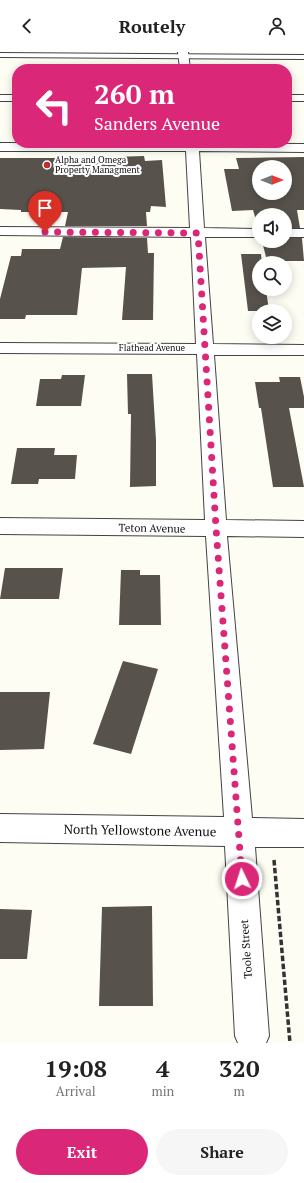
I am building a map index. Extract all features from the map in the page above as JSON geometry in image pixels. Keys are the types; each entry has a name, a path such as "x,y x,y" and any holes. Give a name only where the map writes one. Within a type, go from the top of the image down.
{"street":[{"path":"183,54 184,64"},
{"path":"0,98 12,98"},
{"path":"292,98 304,98"},
{"path":"0,147 12,147"},
{"name":"Toole Street","path":"192,148 216,528 239,832 252,1036"},
{"path":"292,148 304,148"},
{"path":"0,231 252,233"},
{"path":"292,233 304,233"},
{"name":"Flathead Avenue","path":"0,348 204,348 304,350"},
{"name":"Teton Avenue","path":"0,526 304,529"},
{"name":"North Yellowstone Avenue","path":"0,828 304,833"}],"lane":[{"path":"0,56 183,54 304,57"}],"path":[{"path":"272,832 290,1043"}],"building":[{"path":"144,156 145,161 162,160 166,207 151,206 150,212 146,212 147,226 65,226 68,212 21,212 21,210 0,209 0,158"},
{"path":"304,157 304,210 297,210 300,228 292,228 292,208 252,208 252,210 232,211 224,169 239,169 236,158"},
{"path":"63,237 147,238 148,253 154,253 153,320 122,320 126,267 82,268 77,315 26,315 25,319 0,319 0,299 11,256 21,256 22,249 60,249"},
{"path":"292,238 302,238 304,261 292,261 292,256 266,256 264,248 292,248"},
{"path":"241,254 261,254 261,256 252,256 252,296 267,296 268,304 252,304 252,311 248,311"},
{"path":"127,374 152,374 156,440 156,486 130,487 131,414 128,414"},
{"path":"62,375 85,375 81,406 36,406 40,379 61,379"},
{"path":"279,377 300,377 304,397 304,408 289,408 304,487 273,487 261,408 259,408 255,382 280,382"},
{"path":"17,448 55,448 54,455 77,455 75,479 39,479 38,484 11,484"},
{"path":"5,568 63,568 59,599 0,599"},
{"path":"121,570 140,570 140,575 160,575 161,625 119,625"},
{"path":"123,661 158,669 131,754 93,744"},
{"path":"0,692 50,692 44,749 0,750"},
{"path":"152,906 153,1006 99,1006 102,907"},
{"path":"0,909 32,910 27,959 0,959"}],"place":[{"name":"Alpha and Omega Property Managment","path":"47,165"}],"route":[{"path":"45,232 198,233 216,528 242,879"}]}
